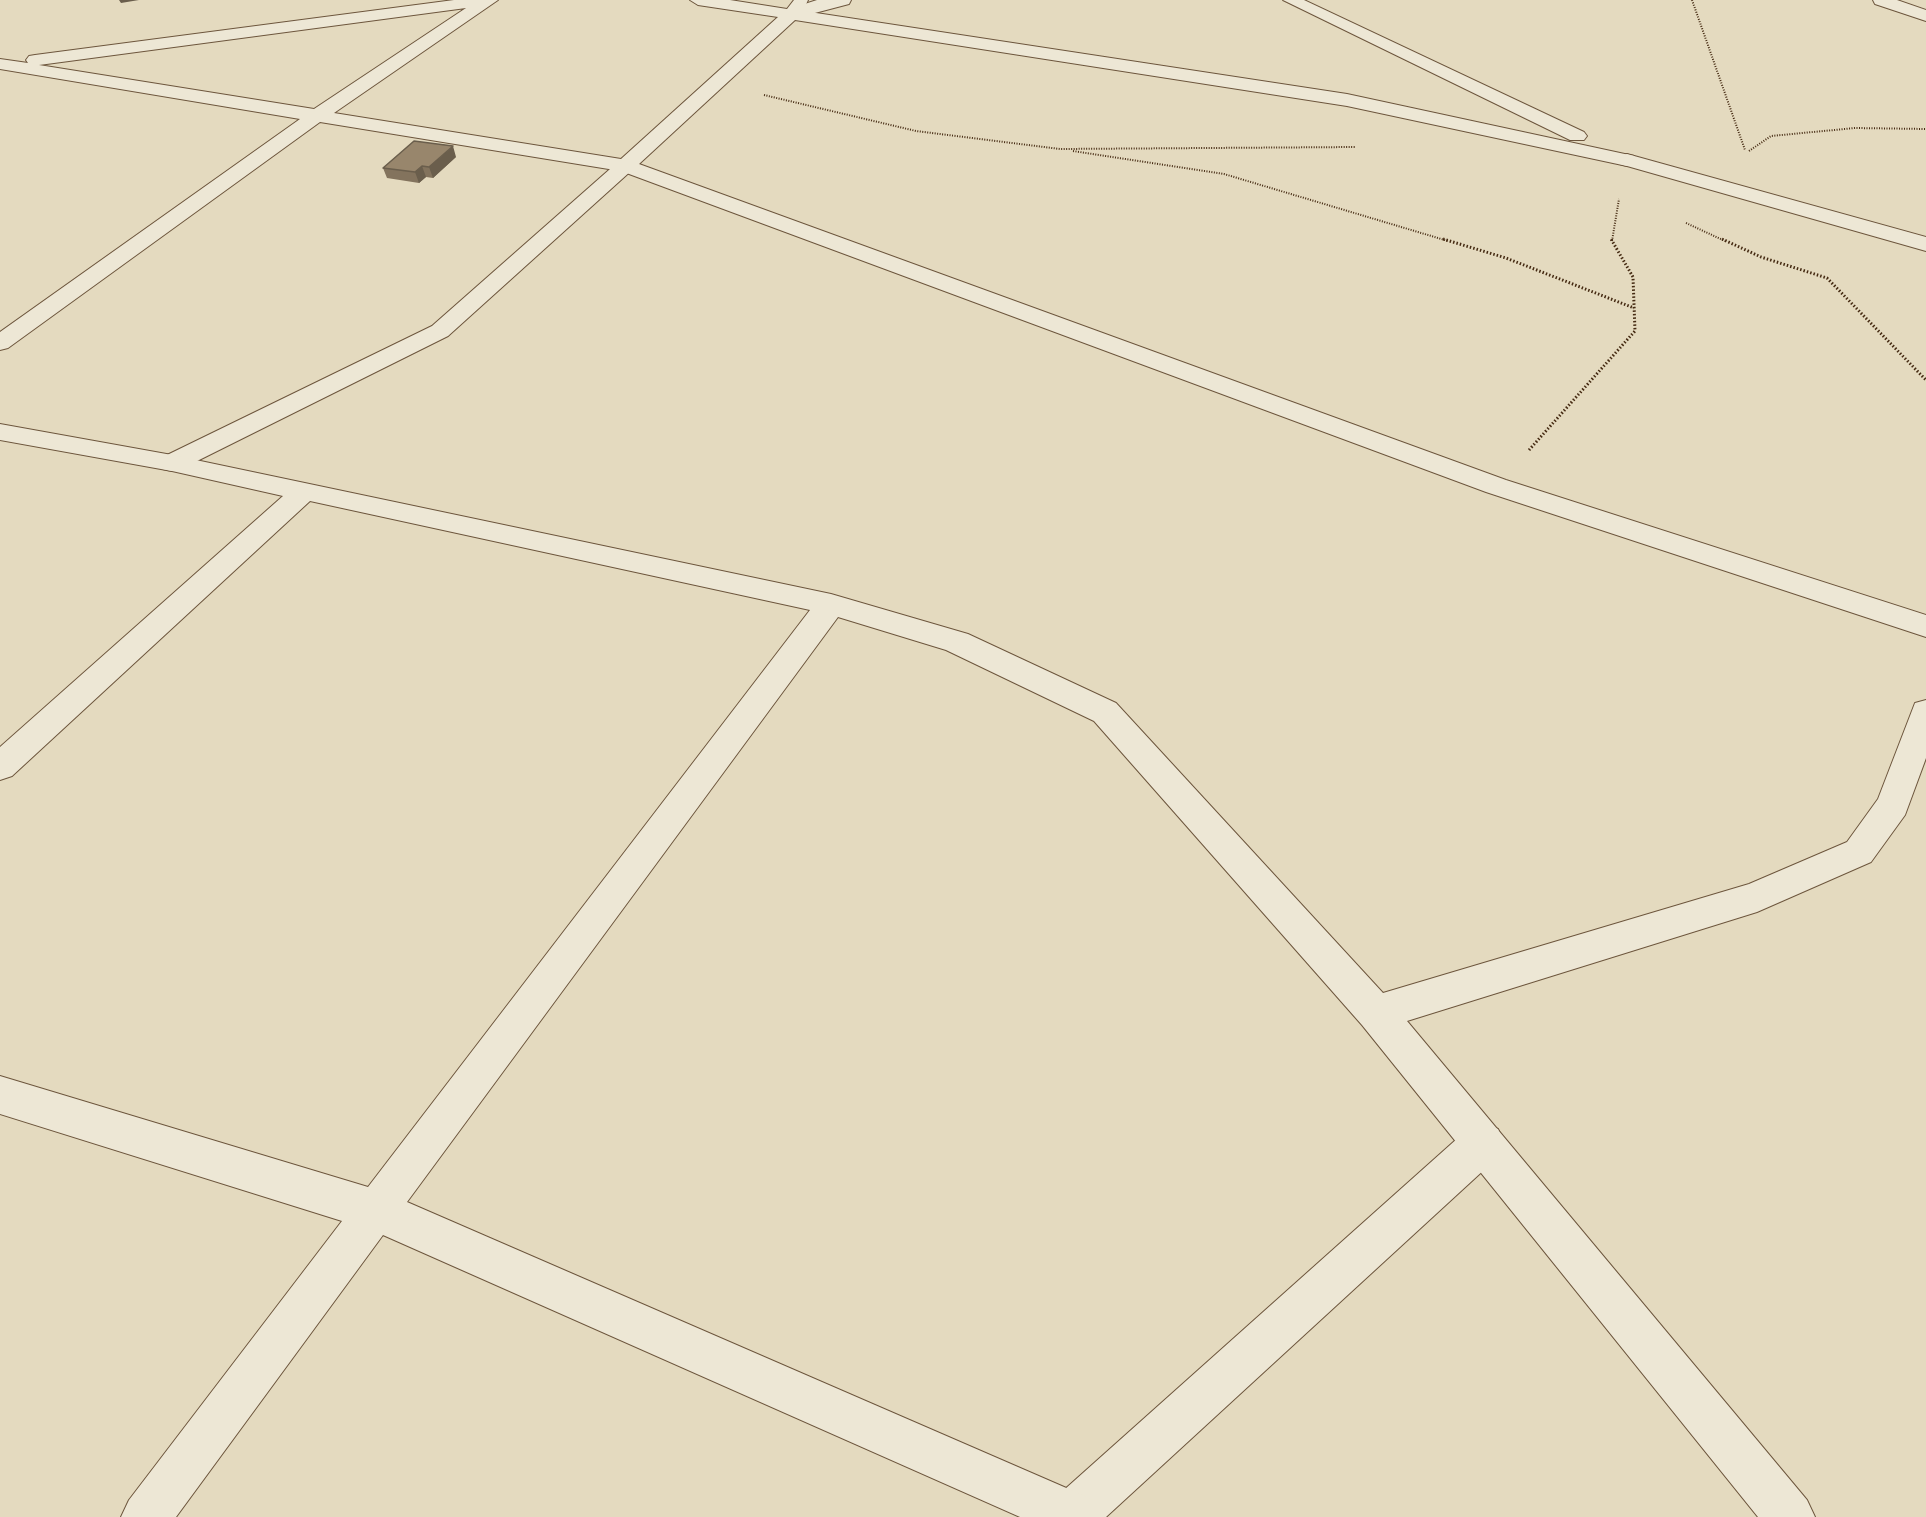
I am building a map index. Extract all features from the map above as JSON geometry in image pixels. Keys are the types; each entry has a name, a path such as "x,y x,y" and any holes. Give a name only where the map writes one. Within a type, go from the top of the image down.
{"street":[{"path":"2,64 489,0"},
{"path":"0,343 315,117 489,0"},
{"path":"698,0 798,7 1347,100 1627,160 1926,244"},
{"path":"172,463 440,331 716,84 798,7 843,0"},
{"path":"1291,0 1627,160"},
{"path":"1881,0 1926,16"},
{"path":"2,64 625,166 1496,486 1926,626"},
{"path":"0,432 172,463 831,604 957,642 1105,712 1376,1013 1790,1517"},
{"path":"0,767 304,492"},
{"path":"146,1517 831,604"},
{"path":"1376,1013 1757,897 1859,852 1893,805 1926,712"},
{"path":"0,1095 375,1210 1073,1516 1483,1143"}],"path":[{"path":"1692,0 1746,153 1771,136 1855,128 1926,129"},
{"path":"716,84 916,131 1060,149 1224,174 1506,258 1634,308"},
{"path":"1060,149 1357,147"},
{"path":"1496,486 1635,331 1633,277 1610,238 1627,160"},
{"path":"1685,222 1761,257 1827,278 1926,380"}],"building":[{"path":"414,141 453,146 429,167 422,166 415,172 383,168"}]}
